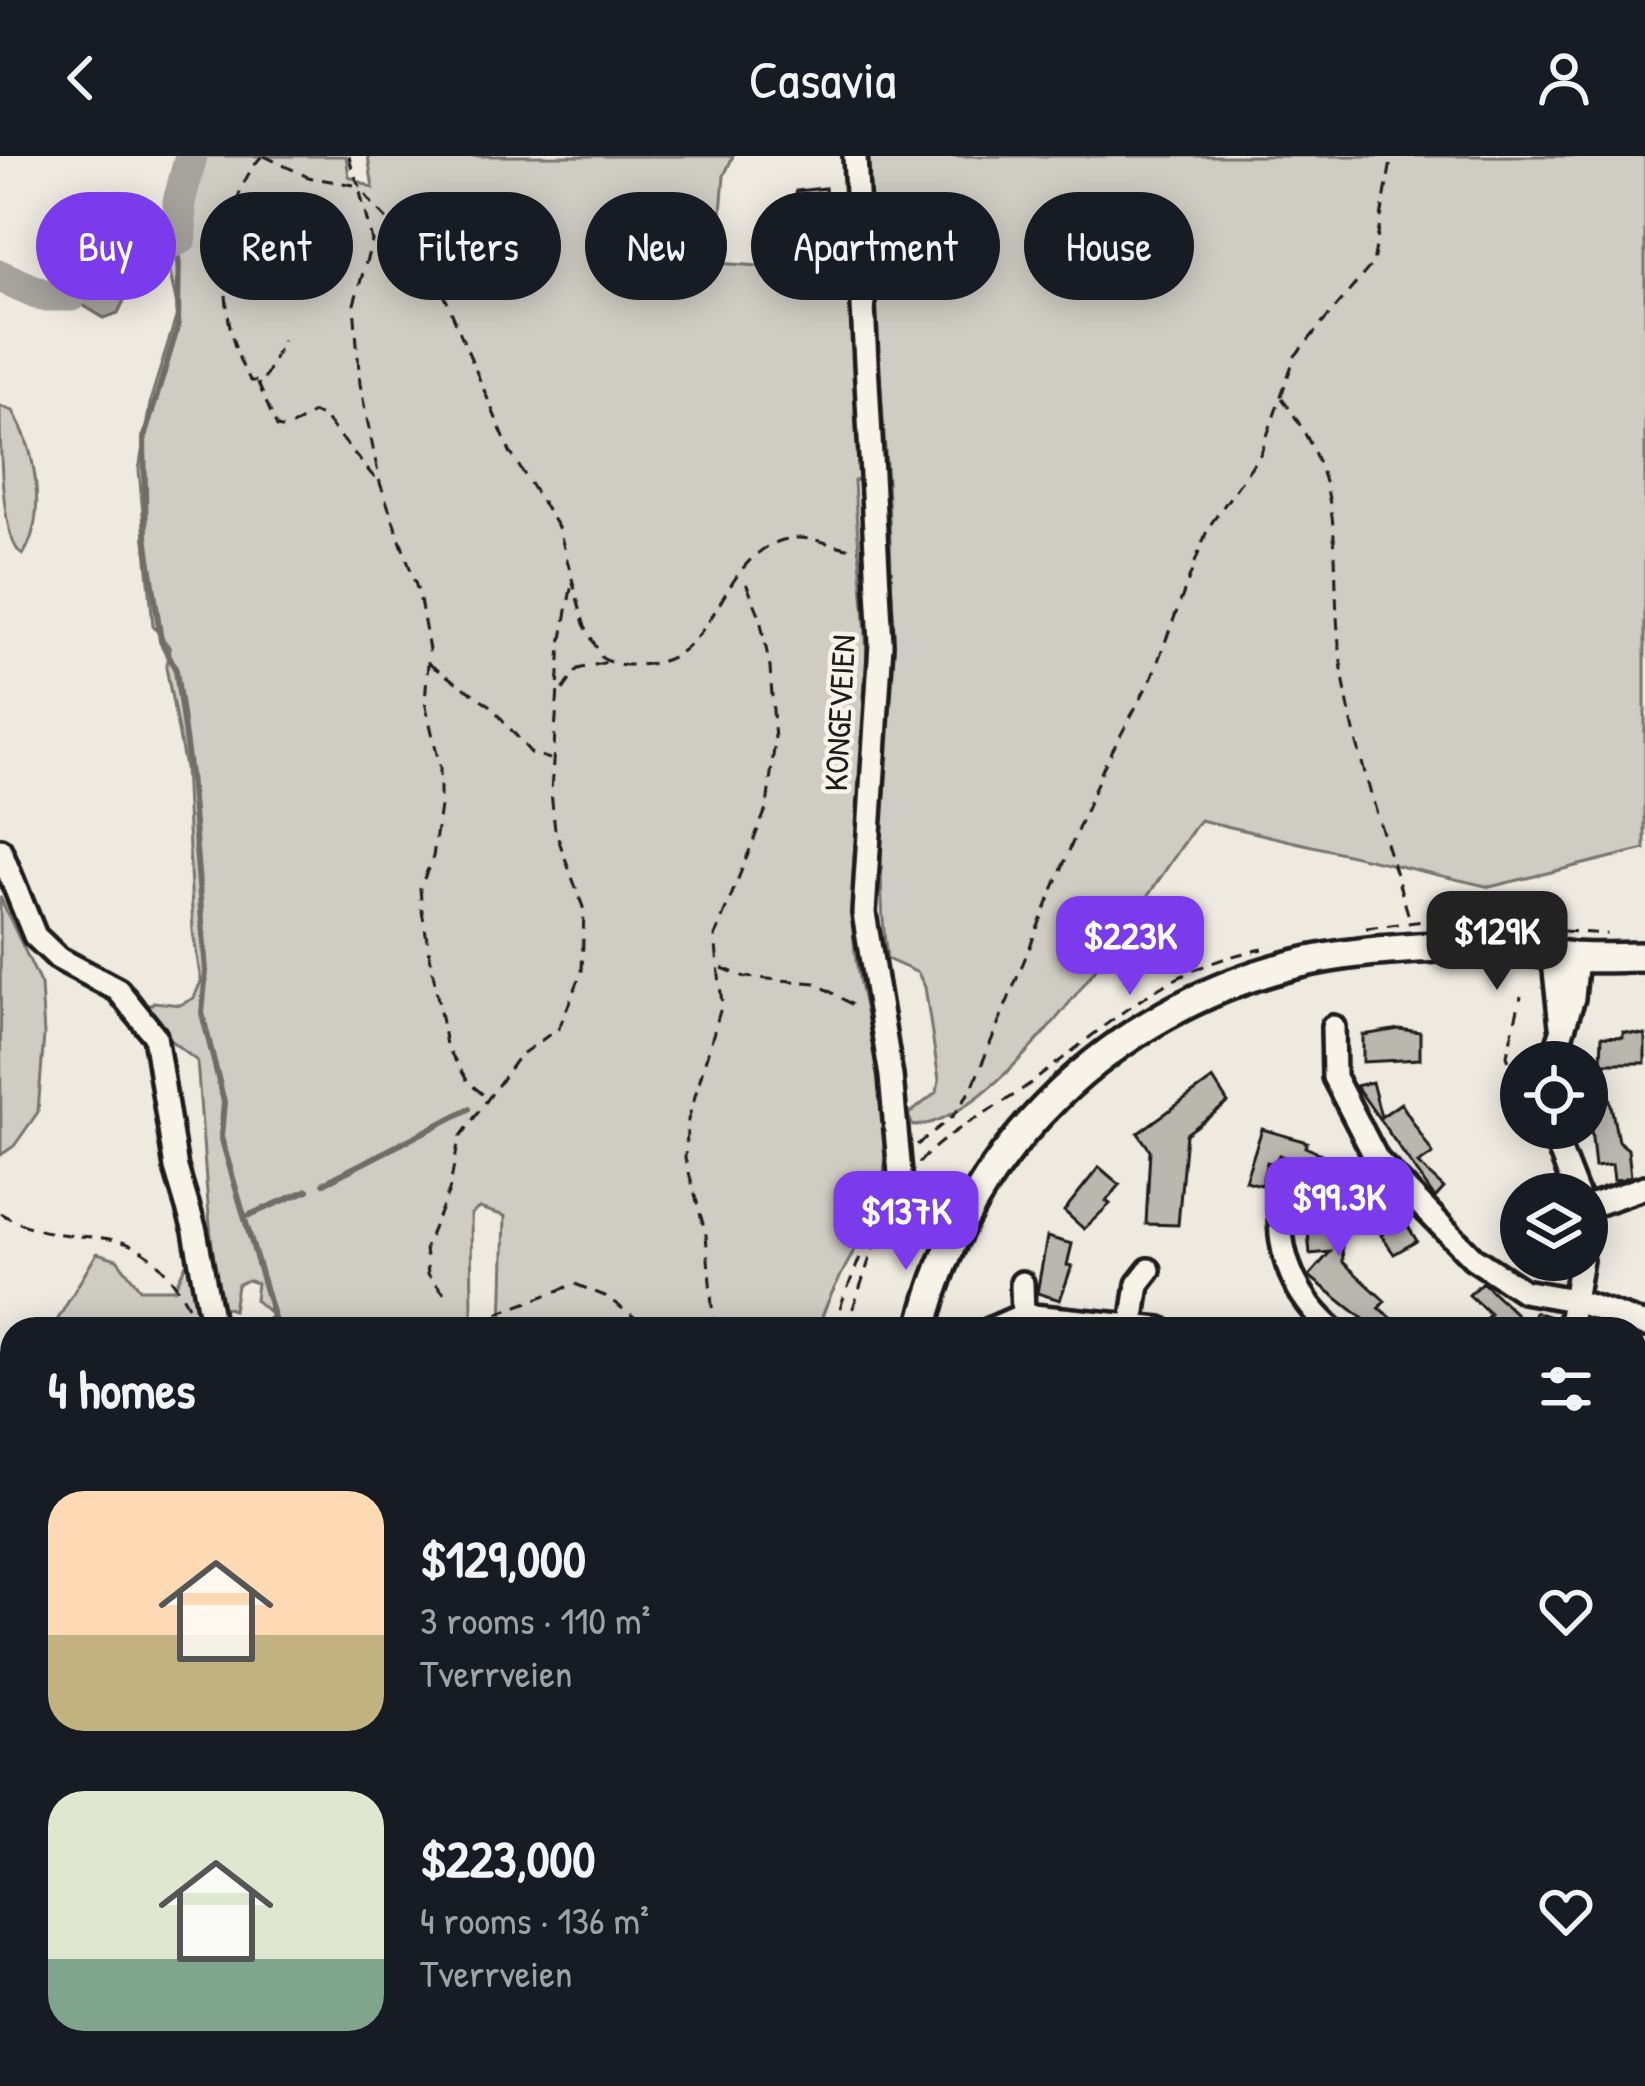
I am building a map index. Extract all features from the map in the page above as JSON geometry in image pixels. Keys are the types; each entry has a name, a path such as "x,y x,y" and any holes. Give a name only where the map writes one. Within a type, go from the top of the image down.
{"main road":[{"path":"926,1317 955,1238 985,1184 1036,1117 1097,1060 1164,1014 1226,985 1294,964 1426,950 1475,960 1645,957"}],"street":[{"name":"KONGEVEIEN","path":"855,156 880,689 864,893 910,1223 955,1238"},
{"path":"0,850 35,936 58,958 118,990 155,1036 176,1168 200,1249 211,1317"},
{"path":"1557,1041 1573,998 1563,957"},
{"path":"1333,1028 1334,1077 1390,1176 1502,1281 1622,1317"},
{"path":"1286,1172 1280,1217 1288,1274 1298,1295 1320,1317"},
{"path":"1608,1199 1645,1186"},
{"path":"1133,1317 1138,1284 1149,1270"},
{"path":"1571,1317 1577,1281"},
{"path":"1022,1283 1023,1315"},
{"path":"1019,1317 1045,1317"}],"path":[{"path":"356,185 308,177 263,156 234,196 228,238 232,335 240,364 258,383 279,429 313,413 323,416 380,483"},
{"path":"350,156 360,192 431,266 509,452 559,529 587,633 609,662"},
{"path":"850,1317 900,1177 972,1088 1103,768 1152,677 1208,528 1261,453 1294,356 1373,263 1392,156"},
{"path":"360,192 372,245 356,297 355,333 380,483 397,521 398,546 417,586 429,664 424,701 441,785 433,857 420,888 422,911 446,1045 468,1082 486,1097"},
{"path":"258,383 283,340"},
{"path":"1280,396 1327,475 1335,506 1342,668 1363,762 1410,920"},
{"path":"561,693 578,669 609,662 652,664 686,652 742,575 766,550 787,539 877,551"},
{"path":"713,1317 706,1235 685,1158 688,1120 722,1004 722,968 715,936 766,807 776,740 770,667 759,614 742,575"},
{"path":"444,1293 428,1274 424,1248 449,1191 459,1139 525,1050 559,1028 582,972 584,910 553,823 552,759 561,693 562,635 573,581"},
{"path":"429,664 490,705 530,753 552,759"},
{"path":"1506,924 1512,906 1526,896 1538,904 1540,917"},
{"path":"722,968 745,976 816,983 882,1020"},
{"path":"1510,1041 1521,996"},
{"path":"839,1317 882,1203"},
{"path":"0,1213 58,1238 106,1234 145,1252 170,1272 188,1307"},
{"path":"490,1317 575,1285 605,1296 634,1317"}],"shaded area":[{"path":"195,156 346,156 349,176 373,188 368,156 733,156 723,192 585,192 585,300 727,300 727,264 751,265 751,300 853,300 860,479 854,481 867,689 853,927 883,1089 886,1154 875,1205 823,1317 502,1317 505,1216 479,1208 471,1214 472,1317 270,1317 255,1300 257,1283 247,1280 237,1285 233,1310 220,1306 197,1061 170,1040 149,1006 154,1002 180,1005 194,998 201,981 193,931 185,768 166,667 170,648 153,626 139,470 151,398 178,311 176,248 185,223"},
{"path":"869,156 1645,156 1645,849 1490,887 1200,820 1111,948 1032,1047 991,1087 951,1114 913,1126 908,1115 937,1092 939,1080 925,987 918,973 887,959 883,918 892,631 875,300 1000,300 1000,192 870,192"},
{"path":"74,300 124,300 118,313 104,318"},
{"path":"0,406 13,411 21,426 36,482 35,521 23,555 15,546 6,511"},
{"path":"0,897 41,985 44,1035 38,1112 14,1146 1,1155"},
{"path":"97,1253 117,1259 140,1289 174,1289 186,1264 192,1264 203,1317 59,1317"}],"building":[{"path":"1399,1029 1420,1032 1420,1059 1363,1062 1363,1035"},
{"path":"1623,1032 1645,1035 1645,1063 1608,1063 1608,1041 1602,1041 1602,1036 1623,1037"},
{"path":"1213,1079 1228,1103 1186,1134 1178,1225 1146,1224 1150,1150 1138,1133"},
{"path":"1372,1082 1381,1117 1401,1103 1433,1154 1418,1164 1444,1188 1435,1198 1356,1086"},
{"path":"1608,1090 1618,1141 1628,1149 1631,1176 1614,1180 1612,1165 1595,1167 1593,1149 1608,1149"},
{"path":"1262,1129 1307,1142 1305,1147 1321,1154 1315,1166 1345,1163 1347,1185 1279,1155 1274,1164 1267,1162 1261,1185 1245,1181"},
{"path":"1099,1167 1120,1185 1106,1201 1110,1204 1084,1229 1064,1211"},
{"path":"1338,1185 1343,1262 1385,1301 1379,1308 1390,1317 1361,1317 1309,1276 1330,1252 1310,1254 1304,1188"},
{"path":"1386,1191 1417,1241 1394,1254 1381,1235 1395,1226 1373,1211"},
{"path":"1047,1237 1072,1244 1067,1265 1072,1266 1060,1300 1037,1293"},
{"path":"1482,1282 1519,1317 1487,1317 1490,1314 1469,1295"}],"waterway":[{"path":"176,240 181,238 179,202 191,156"},
{"path":"179,242 178,326 144,438 146,536 161,641 176,670 190,775 206,971 202,1013 224,1102 221,1137 274,1317"},
{"path":"0,276 36,292"},
{"path":"324,1183 469,1109"},
{"path":"247,1216 308,1190"}]}
